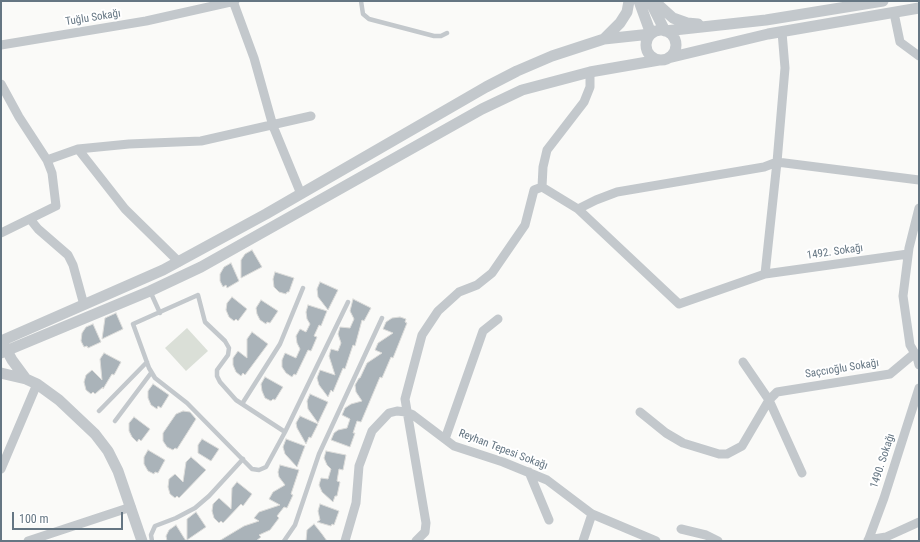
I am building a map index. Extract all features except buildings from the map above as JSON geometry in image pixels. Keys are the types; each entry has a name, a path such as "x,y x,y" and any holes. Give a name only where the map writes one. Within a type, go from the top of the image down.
{"street":[{"path":"234,1 254,58 273,126 301,194"},
{"name":"Tuğlu Sokağı","path":"1,45 146,21 234,1"},
{"path":"639,1 651,34"},
{"path":"650,1 665,31 673,37 676,46 672,55 663,59 650,56 646,47 648,37 651,34"},
{"path":"654,1 673,18 687,23 717,26"},
{"path":"3,346 84,305 179,262 503,78 552,56 604,39 651,34 656,31 766,20 883,1"},
{"path":"604,39 620,23 628,6"},
{"path":"3,346 150,291 201,267 498,101 522,90 590,72 663,59 782,32 919,8"},
{"path":"894,13 900,42 919,56"},
{"path":"765,274 785,68 782,32"},
{"path":"542,187 542,167 548,150 584,102 590,87 590,72"},
{"path":"1,84 19,117 47,160 52,173 56,206 1,233"},
{"path":"47,160 78,149 129,144 201,141 273,126 311,116"},
{"path":"78,149 125,209 179,262"},
{"path":"542,187 578,209 617,192 764,167 777,162 919,180"},
{"path":"416,541 425,532 426,523 405,399 422,335 438,311 459,292 477,285 492,273 524,225 534,190 542,187"},
{"path":"919,208 908,254 903,296 910,344 919,365"},
{"name":"1492. Sokağı","path":"578,209 679,304 765,274 908,254"},
{"path":"30,219 38,229 68,255 73,265 84,305"},
{"path":"445,439 483,331 498,319"},
{"path":"3,346 26,379"},
{"name":"Saçcıoğlu Sokağı","path":"769,400 777,392 784,390 890,374 915,353"},
{"path":"743,362 769,400 802,473"},
{"path":"1,373 26,379 37,384 59,400 95,434 108,451 118,471 142,541"},
{"path":"1,469 37,384"},
{"name":"1490. Sokağı","path":"868,541 884,498 919,388"},
{"path":"640,412 678,440 723,454 735,452 742,446 769,400"},
{"path":"347,539 356,503 359,466 372,431 389,413 406,412"},
{"name":"Reyhan Tepesi Sokağı","path":"406,412 454,446 503,462 547,480 592,514 656,541"},
{"path":"529,472 549,520"},
{"path":"28,541 131,507"},
{"path":"583,541 592,514"},
{"path":"868,541 886,537 919,522"},
{"path":"682,529 706,535 718,541"}],"lane":[{"path":"361,1 363,14 369,19 434,36 441,36 447,33"},
{"path":"242,404 280,344 302,288"},
{"path":"150,291 160,313"},
{"path":"285,432 242,404 227,392 217,376 217,368 228,355 229,348 225,341 205,322 198,295 133,324 151,373 159,382 187,403 252,469 257,470 264,468 285,432 348,302"},
{"path":"284,541 295,525 319,454 382,318"},
{"path":"99,411 146,362"},
{"path":"115,421 151,373"},
{"path":"152,541 151,535 155,526 176,518 195,508 209,496 242,459"}],"shaded area":[{"path":"187,328 208,351 186,371 165,348"}]}
